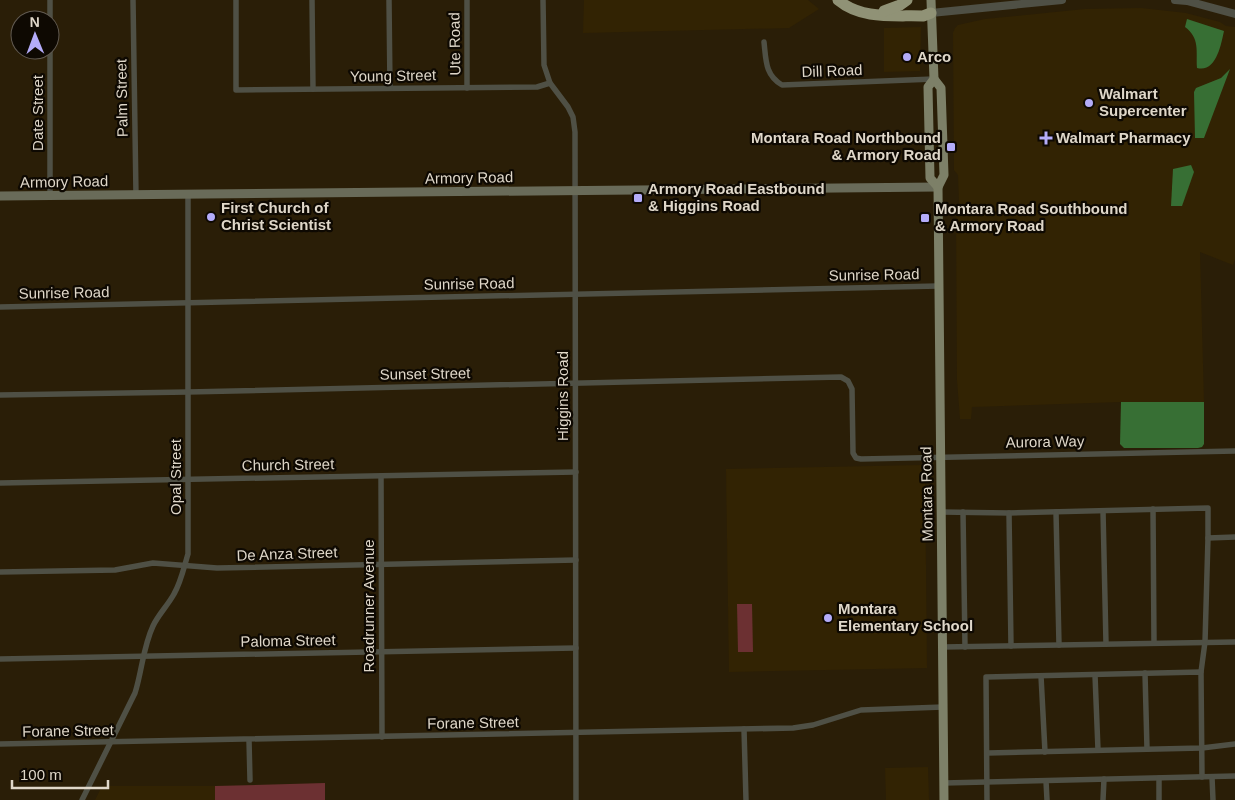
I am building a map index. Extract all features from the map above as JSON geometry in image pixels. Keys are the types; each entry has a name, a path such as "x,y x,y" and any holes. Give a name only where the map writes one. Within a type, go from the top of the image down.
{"highway":[{"path":"838,0 854,10 867,14 923,16 931,13"},
{"path":"847,0 862,7 931,13"},
{"path":"884,10 900,5 906,0"}],"main road":[{"name":"Montara Road","path":"931,0 934,79 941,88 944,175 938,187 944,800"},
{"name":"Montara Road","path":"934,79 928,87 930,178 938,187"},
{"name":"Armory Road","path":"0,196 938,187"}],"street":[{"name":"Date Street","path":"50,0 50,196"},
{"name":"Palm Street","path":"134,0 136,195"},
{"name":"Young Street","path":"236,0 236,90 537,87 550,83"},
{"path":"312,0 313,89"},
{"path":"389,0 390,88"},
{"name":"Ute Road","path":"467,0 467,88"},
{"name":"Higgins Road","path":"543,0 544,65 550,83 573,117 575,132 576,800"},
{"path":"931,13 1062,0"},
{"path":"1175,0 1187,1 1235,14"},
{"name":"Dill Road","path":"764,42 766,64 772,79 782,85 934,79"},
{"name":"Opal Street","path":"82,800 135,693 148,638 154,624 174,594 184,566 189,540 188,195"},
{"name":"Sunrise Road","path":"0,307 938,286"},
{"name":"Sunset Street","path":"0,395 841,377 848,381 852,389 853,453 856,458"},
{"name":"Aurora Way","path":"856,458 1235,451"},
{"name":"Church Street","path":"0,483 576,472"},
{"name":"Roadrunner Avenue","path":"381,476 382,737"},
{"path":"941,512 1009,513 1208,508 1204,642 1201,672 1202,777"},
{"path":"1153,510 1154,643"},
{"path":"1103,511 1106,644"},
{"path":"963,512 965,647"},
{"path":"1056,512 1059,645"},
{"path":"1009,513 1012,646"},
{"path":"1208,538 1235,537"},
{"name":"De Anza Street","path":"0,572 115,570 153,563 217,568 576,560"},
{"path":"943,647 1235,642"},
{"name":"Paloma Street","path":"0,659 576,648"},
{"path":"988,800 986,677 1201,672"},
{"path":"1145,674 1147,749"},
{"path":"1095,675 1098,750"},
{"path":"1041,676 1045,752"},
{"name":"Forane Street","path":"0,744 576,734 800,727 813,725 849,713 867,710 943,707"},
{"path":"744,729 746,800"},
{"path":"249,740 250,780"},
{"path":"988,753 1202,748 1235,744"},
{"path":"944,783 1235,776"},
{"path":"1212,777 1213,800"},
{"path":"1159,778 1159,800"},
{"path":"1103,800 1104,780"},
{"path":"1046,781 1047,800"}],"shaded area":[{"path":"584,0 808,0 819,9 789,28 583,33"},
{"path":"1141,8 1186,13 1220,22 1226,26 1235,27 1235,259 1233,265 1200,252 1204,402 1121,402 972,407 971,419 960,419 957,380 956,206 959,203 958,175 954,170 953,33 955,28 958,25 985,19 1085,9"},
{"path":"1187,19 1224,31 1216,57 1209,66 1197,68 1195,40 1190,31 1185,27"},
{"path":"921,27 920,71 884,72 884,28"},
{"path":"1230,69 1204,138 1195,138 1194,92 1196,88 1221,78"},
{"path":"1191,165 1194,172 1182,206 1171,206 1173,169"},
{"path":"1121,402 1204,402 1204,444 1198,448 1124,448 1120,444"},
{"name":"Montara Elementary School","path":"923,465 925,467 927,668 729,672 726,469"},
{"path":"737,604 752,604 753,652 738,652"},
{"path":"928,767 929,800 886,800 885,768"},
{"path":"325,783 325,800 215,800 215,786"},
{"path":"102,786 215,786 215,800 95,800"}],"place":[{"name":"Arco","path":"907,57"},
{"name":"Walmart Supercenter","path":"1089,103"},
{"name":"Walmart Pharmacy","path":"1046,138"},
{"name":"Montara Road Northbound & Armory Road","path":"951,147"},
{"name":"Armory Road Eastbound & Higgins Road","path":"638,198"},
{"name":"First Church of Christ Scientist","path":"211,217"},
{"name":"Montara Road Southbound & Armory Road","path":"925,218"},
{"name":"Montara Elementary School","path":"828,618"}]}
